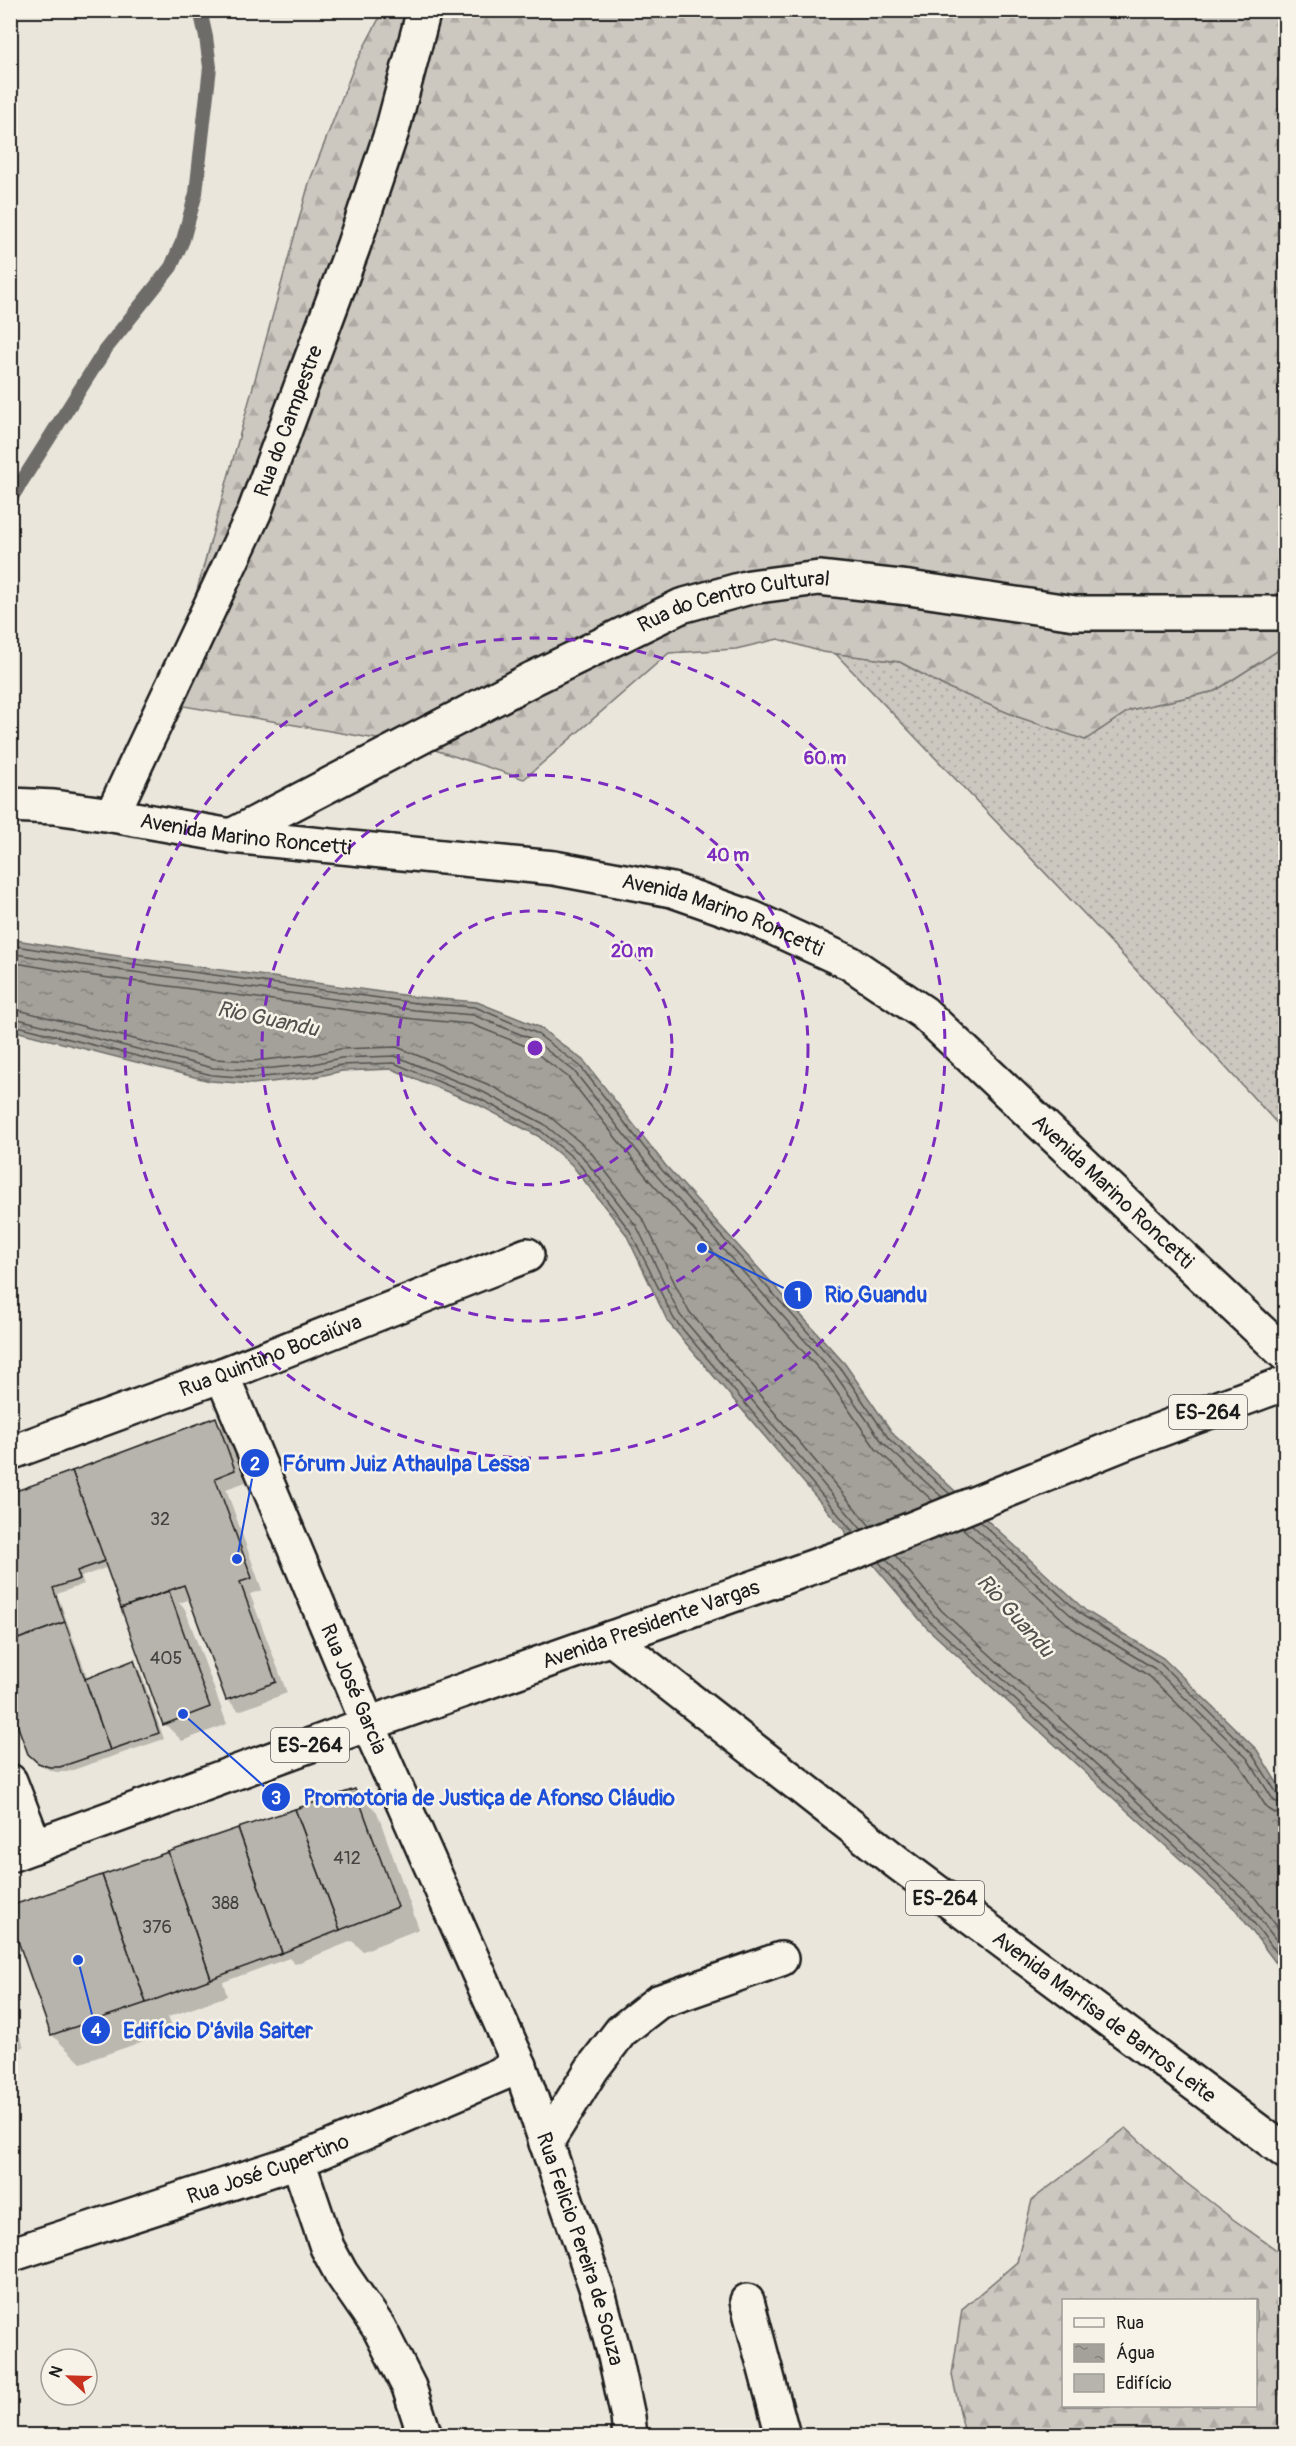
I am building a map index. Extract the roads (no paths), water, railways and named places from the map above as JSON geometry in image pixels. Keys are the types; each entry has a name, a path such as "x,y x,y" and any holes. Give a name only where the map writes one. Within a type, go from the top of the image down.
{"street":[{"name":"Rua do Campestre","path":"112,815 254,513 357,237 392,131 424,10"},
{"name":"Rua do Centro Cultural","path":"231,836 534,678 681,606 750,587 819,578 909,588 1075,613 1286,612"},
{"name":"Avenida Marino Roncetti","path":"10,805 54,807 112,815 231,836 554,868 672,890 752,918 850,963 924,1013 1286,1355"},
{"name":"Rua Quintino Bocaiúva","path":"10,1453 222,1375 527,1255"},
{"name":"Rua José Garcia","path":"222,1375 368,1724 520,2066"},
{"name":"Avenida Presidente Vargas","path":"23,1850 368,1724 852,1553 1130,1441 1286,1383"},
{"name":"Avenida Marfisa de Barros Leite","path":"611,1638 898,1863 1286,2152"},
{"path":"10,1781 23,1850"},
{"path":"546,2143 592,2069 621,2031 658,2002 781,1959"},
{"name":"Rua Felicio Pereira de Souza","path":"520,2066 599,2296 615,2356 630,2436"},
{"name":"Rua José Cupertino","path":"10,2255 298,2161 520,2066"},
{"path":"298,2161 327,2247 341,2273 379,2328 409,2387 425,2436"},
{"path":"747,2301 783,2436"}],"water":[{"path":"10,939 417,997 477,1002 539,1027 584,1061 666,1166 845,1364 894,1435 1086,1611 1163,1658 1257,1750 1285,1796 1285,1975 1236,1910 926,1627 668,1322 626,1234 572,1165 538,1136 477,1104 392,1069 342,1071 315,1077 253,1084 210,1081 11,1030"}],"waterway":[{"path":"10,500 105,350 171,267 183,240 196,193 210,67 200,10"}],"place":[{"name":"Rio Guandu","path":"702,1248"},
{"name":"Fórum Juiz Athaulpa Lessa","path":"237,1559"},
{"name":"Promotoria de Justiça de Afonso Cláudio","path":"183,1714"},
{"name":"Edifício D'ávila Saiter","path":"78,1960"}]}
